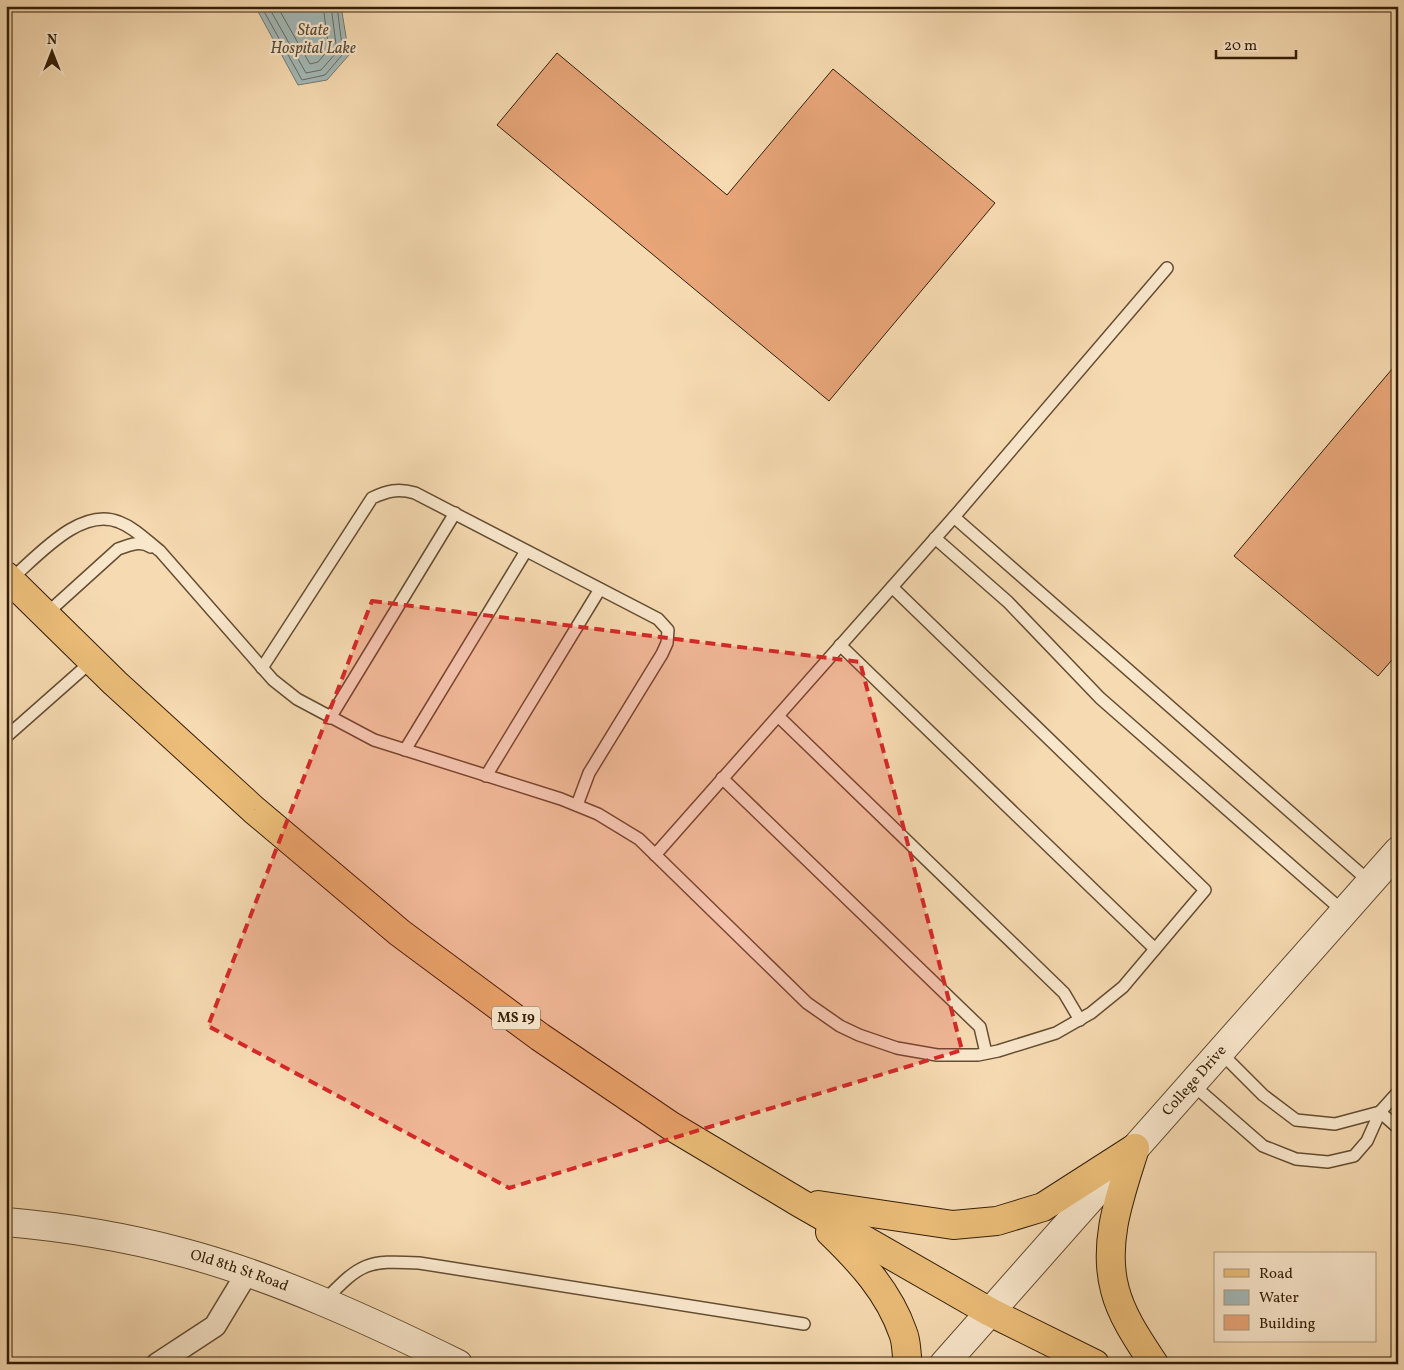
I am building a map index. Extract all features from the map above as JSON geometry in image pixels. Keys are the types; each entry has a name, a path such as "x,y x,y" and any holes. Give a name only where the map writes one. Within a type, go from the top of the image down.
{"main road":[{"name":"MS 19","path":"8,578 92,661 254,810 400,933 540,1037 663,1120 800,1203 990,1312 1095,1364"},
{"path":"800,1203 953,1225 997,1222 1044,1207 1135,1148"},
{"path":"1135,1148 1119,1199 1110,1244 1115,1290 1131,1328 1154,1364"},
{"path":"800,1203 860,1261 888,1300 904,1334 908,1364"}],"street":[{"name":"College Drive","path":"990,1312 1398,851"},
{"name":"Old 8th St Road","path":"6,1222 106,1236 181,1252 247,1273 323,1303 458,1364"},
{"path":"157,1364 215,1326 247,1273"},
{"path":"944,1364 990,1312"}],"lane":[{"path":"655,855 954,517 1167,268"},
{"path":"262,668 372,498 386,491 402,489 415,492 658,619 668,630 667,643 590,773 577,806"},
{"path":"330,718 454,513"},
{"path":"954,517 1370,882"},
{"path":"8,578 74,526 91,520 105,518 120,522 140,534 160,551 273,680 298,699 330,718 374,740 598,814 639,839 807,1004 840,1026 878,1042 917,1052 958,1055 986,1053 1037,1041 1080,1020 1123,987 1206,890 892,587"},
{"path":"935,538 1008,602 1100,698 1344,912"},
{"path":"45,615 118,549 131,544 145,543 160,551"},
{"path":"405,750 526,551"},
{"path":"486,776 600,589"},
{"path":"840,645 1155,949"},
{"path":"6,737 92,661"},
{"path":"778,716 1064,993 1080,1020"},
{"path":"722,778 980,1028 986,1053"},
{"path":"1220,1052 1263,1095 1296,1120 1336,1124 1380,1112"},
{"path":"1192,1084 1263,1146 1296,1159 1328,1162 1354,1156 1367,1141 1380,1112 1398,1092"},
{"path":"1380,1112 1398,1128"},
{"path":"323,1303 347,1277 367,1264 388,1261 411,1262 804,1324"}],"highlighted area":[{"path":"372,601 860,662 962,1050 509,1188 208,1026"}],"water":[{"name":"State Hospital Lake","path":"255,6 341,6 349,55 327,80 298,85"}],"building":[{"path":"557,53 727,195 833,69 995,203 829,401 497,125"},
{"path":"1398,362 1398,653 1378,676 1234,556"}]}
